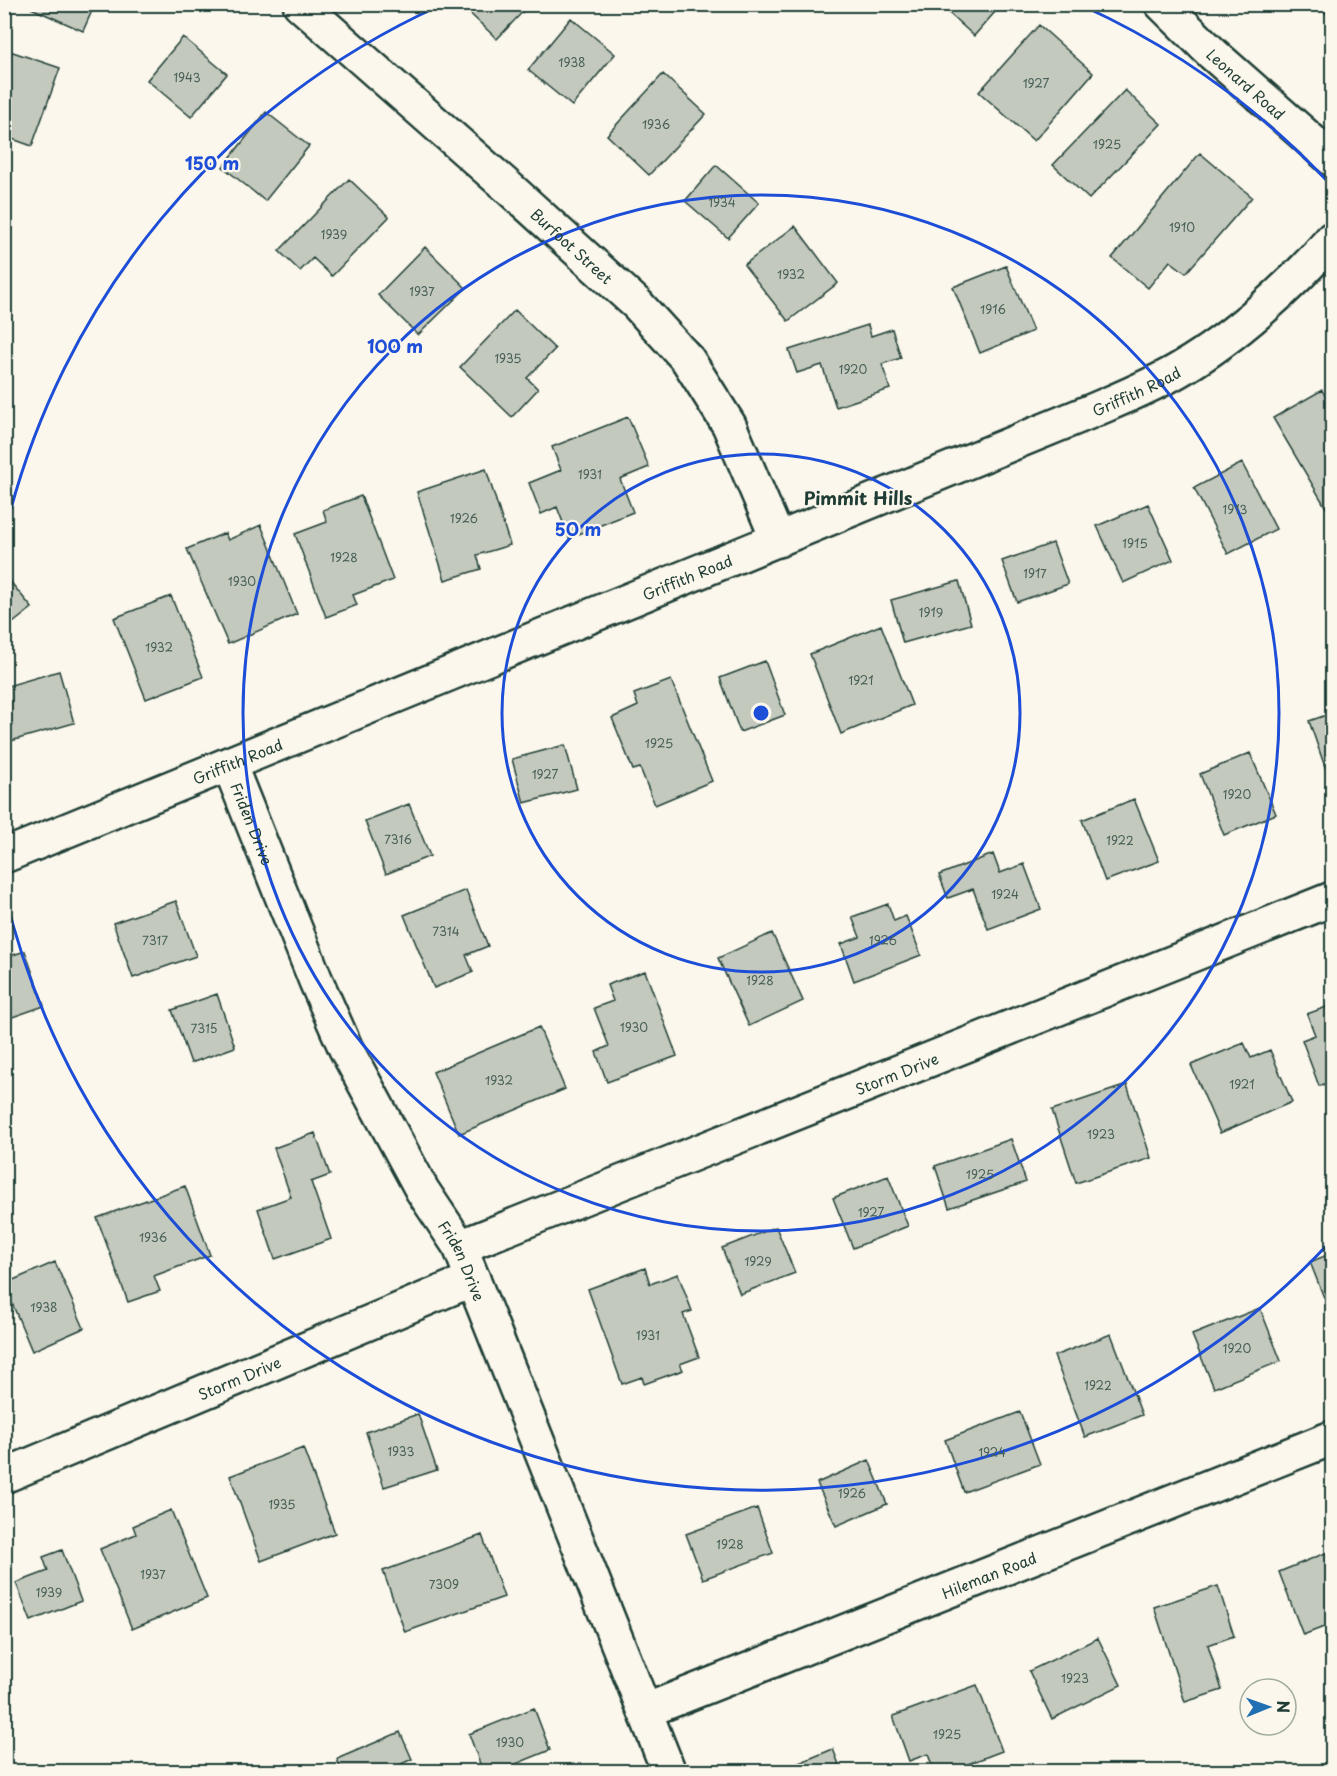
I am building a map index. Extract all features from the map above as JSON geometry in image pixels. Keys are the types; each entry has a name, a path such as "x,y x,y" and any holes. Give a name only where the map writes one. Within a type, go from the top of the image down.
{"street":[{"name":"Burfoot Street","path":"300,4 637,304 688,360 729,425 778,540"},
{"name":"Leonard Road","path":"1162,4 1214,54 1332,159"},
{"name":"Griffith Road","path":"4,856 1094,410 1174,372 1236,330 1300,274 1332,239"},
{"name":"Friden Drive","path":"229,764 316,981 346,1049 422,1190 460,1247 669,1772"},
{"name":"Storm Drive","path":"460,1247 1332,899"},
{"name":"Storm Drive","path":"4,1476 473,1279"},
{"name":"Hileman Road","path":"645,1711 1332,1438"}],"building":[{"path":"22,4 95,4 83,31"},
{"path":"460,4 530,4 497,39"},
{"path":"939,4 1002,4 974,36"},
{"path":"1316,4 1332,4 1332,19"},
{"path":"571,18 615,54 572,106 528,70"},
{"path":"1039,25 1093,73 1034,141 979,92"},
{"path":"183,37 227,74 191,117 147,80"},
{"path":"4,49 60,68 32,146 4,136"},
{"path":"663,74 706,114 649,175 607,135"},
{"path":"1125,90 1161,124 1089,199 1053,165"},
{"path":"266,112 309,146 265,201 223,167"},
{"path":"1200,153 1252,197 1186,273 1170,261 1148,288 1112,258"},
{"path":"716,165 759,203 728,238 685,201"},
{"path":"349,179 389,217 332,276 313,258 300,271 279,251"},
{"path":"795,226 838,283 788,321 744,265"},
{"path":"425,247 466,288 418,335 378,295"},
{"path":"1006,266 1033,331 980,353 953,287"},
{"path":"515,310 555,349 527,378 538,389 512,417 460,367"},
{"path":"868,325 871,336 892,329 901,358 882,364 890,389 836,407 822,365 797,373 789,350"},
{"path":"1322,390 1332,409 1332,518 1273,418"},
{"path":"628,417 649,467 620,479 633,512 569,538 557,507 541,514 529,483 561,470 552,447"},
{"path":"1242,463 1276,529 1228,554 1194,488"},
{"path":"486,469 510,545 477,555 481,569 445,580 417,492"},
{"path":"361,496 393,580 353,595 357,605 326,617 295,534 327,522 323,510"},
{"path":"1148,504 1173,560 1123,583 1097,526"},
{"path":"261,525 297,614 228,644 187,549 225,533 228,540"},
{"path":"1053,543 1068,584 1017,602 1002,561"},
{"path":"4,574 32,608 4,630"},
{"path":"959,581 971,624 903,643 891,600"},
{"path":"171,596 203,677 146,699 114,618"},
{"path":"881,625 912,705 841,734 810,654"},
{"path":"765,661 785,715 740,732 720,678"},
{"path":"59,671 74,723 4,743 4,687"},
{"path":"671,680 712,781 655,805 640,768 633,770 612,718 638,706 634,694"},
{"path":"1332,713 1332,787 1309,721"},
{"path":"565,745 577,789 524,803 512,759"},
{"path":"1250,753 1276,814 1224,835 1200,774"},
{"path":"1134,799 1159,861 1105,881 1082,820"},
{"path":"409,804 430,856 386,874 365,821"},
{"path":"993,854 1000,873 1024,864 1041,909 988,929 973,889 948,898 939,875"},
{"path":"466,890 488,946 466,955 473,972 434,988 404,915"},
{"path":"176,901 196,956 133,978 113,923"},
{"path":"888,904 894,921 906,916 921,955 854,981 841,944 860,937 852,917"},
{"path":"772,933 803,1001 749,1026 718,958"},
{"path":"25,951 44,1006 4,1020 4,958"},
{"path":"645,971 677,1056 607,1082 596,1052 609,1046 594,1008 613,1001 607,985"},
{"path":"217,994 235,1047 191,1063 172,1010"},
{"path":"1332,1005 1332,1081 1319,1086 1302,1040 1315,1035 1307,1014"},
{"path":"539,1027 565,1089 459,1134 433,1072"},
{"path":"1244,1043 1251,1058 1270,1050 1292,1102 1220,1133 1191,1065"},
{"path":"1127,1085 1151,1158 1076,1183 1052,1110"},
{"path":"315,1133 330,1175 311,1182 331,1239 275,1259 258,1209 291,1197 274,1148"},
{"path":"1011,1139 1026,1182 949,1208 935,1166"},
{"path":"888,1176 908,1226 853,1248 833,1198"},
{"path":"185,1186 210,1255 154,1276 160,1291 128,1302 97,1218"},
{"path":"776,1227 795,1273 740,1294 722,1248"},
{"path":"1332,1253 1332,1318 1310,1262"},
{"path":"55,1262 84,1328 32,1351 4,1284"},
{"path":"645,1268 650,1284 678,1274 692,1311 683,1314 699,1357 680,1364 683,1370 644,1384 642,1377 622,1384 588,1289"},
{"path":"1260,1308 1281,1361 1214,1388 1192,1335"},
{"path":"1111,1334 1142,1415 1085,1437 1054,1356"},
{"path":"1020,1412 1040,1464 964,1492 945,1440"},
{"path":"418,1414 437,1470 384,1487 366,1432"},
{"path":"303,1448 335,1533 261,1561 230,1476"},
{"path":"869,1460 887,1504 836,1526 817,1483"},
{"path":"757,1508 773,1553 703,1579 686,1534"},
{"path":"171,1510 207,1598 132,1629 100,1549 136,1534 133,1526"},
{"path":"482,1535 504,1597 405,1632 383,1571"},
{"path":"62,1550 81,1601 31,1621 16,1583 48,1571 43,1557"},
{"path":"1328,1552 1332,1565 1332,1624 1303,1635 1279,1572"},
{"path":"1218,1586 1234,1636 1208,1645 1222,1690 1185,1702 1154,1607"},
{"path":"1098,1638 1121,1685 1052,1719 1029,1671"},
{"path":"977,1685 1002,1751 947,1772 934,1772 928,1754 909,1761 893,1716"},
{"path":"534,1708 550,1750 496,1772 483,1772 469,1734"},
{"path":"400,1732 412,1759 401,1764 405,1772 342,1772 337,1759"},
{"path":"833,1749 842,1772 777,1772"}],"district":[{"name":"Pimmit Hills","path":"858,497"}]}
